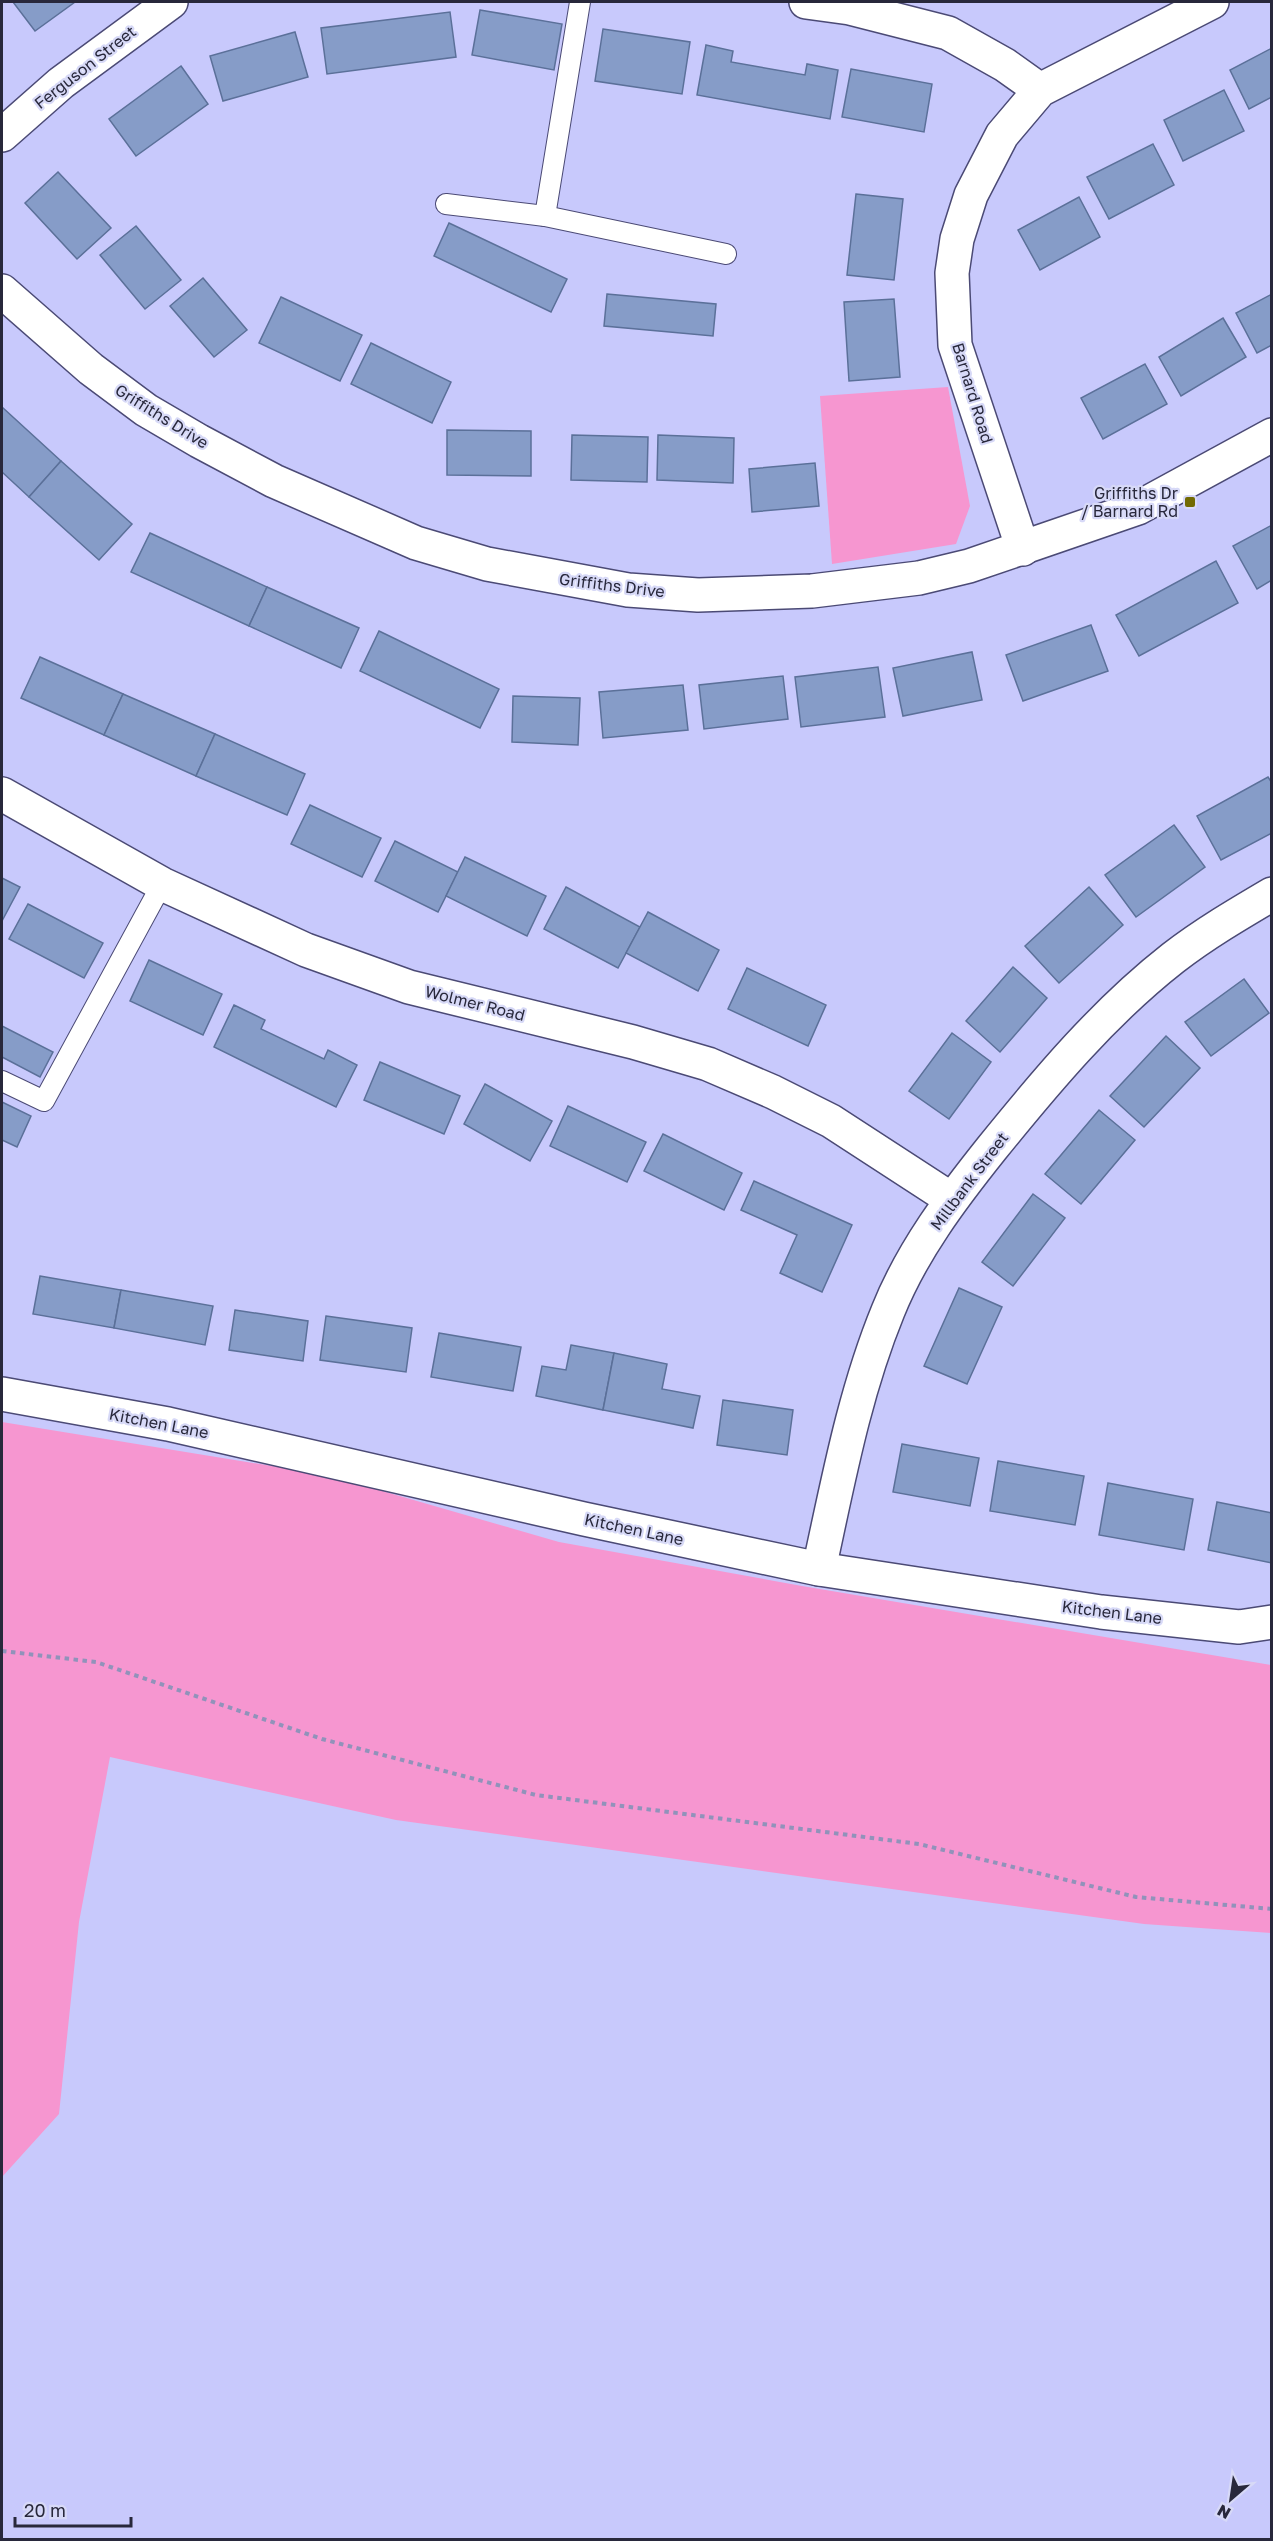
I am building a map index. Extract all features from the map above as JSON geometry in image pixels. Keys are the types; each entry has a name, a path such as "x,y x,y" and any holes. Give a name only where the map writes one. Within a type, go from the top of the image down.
{"street":[{"name":"Ferguson Street","path":"2,135 61,83 171,2"},
{"path":"806,2 851,5 948,33 1005,64 1040,90"},
{"name":"Barnard Road","path":"1023,549 955,345 952,273 957,239 972,195 1002,135 1040,90 1212,2"},
{"name":"Griffiths Drive","path":"2,291 91,369 146,410 274,481 416,543 488,564 628,590 698,595 812,591 919,578 969,566 1138,507 1272,435"},
{"name":"Wolmer Road","path":"2,794 162,884 306,950 409,987 633,1042 708,1064 773,1092 831,1121 951,1199"},
{"name":"Millbank Street","path":"819,1569 851,1424 888,1310 915,1255 951,1199 1033,1096 1078,1045 1125,1000 1173,958 1272,894"},
{"name":"Kitchen Lane","path":"2,1394 168,1424 584,1519 819,1569 1101,1612 1239,1627 1272,1622"}],"lane":[{"path":"545,216 580,2"},
{"path":"446,204 545,216 726,254"},
{"path":"2,1081 44,1101 162,884"}],"path":[{"path":"2,1651 96,1662 322,1739 536,1795 919,1844 1136,1897 1272,1909"}],"shaded area":[{"path":"948,387 970,506 956,544 832,564 820,396"},
{"path":"2,1422 327,1475 559,1542 802,1586 1271,1665 1271,1933 1144,1924 396,1820 110,1757 79,1922 59,2114 2,2177"}],"building":[{"path":"13,2 75,2 35,31"},
{"path":"480,10 562,24 554,70 472,55"},
{"path":"450,12 456,57 327,74 321,28"},
{"path":"603,29 690,42 682,94 595,81"},
{"path":"295,32 308,77 223,101 210,56"},
{"path":"706,45 733,51 731,62 805,75 807,64 838,70 830,119 697,95"},
{"path":"1272,48 1272,97 1249,109 1230,70"},
{"path":"181,66 208,104 136,156 109,119"},
{"path":"851,69 932,84 924,132 842,117"},
{"path":"1224,90 1244,131 1183,161 1164,120"},
{"path":"1153,144 1174,185 1109,219 1087,177"},
{"path":"58,172 111,228 77,259 25,203"},
{"path":"856,194 903,199 894,280 847,275"},
{"path":"1079,197 1100,237 1040,270 1018,230"},
{"path":"449,223 567,279 551,312 434,256"},
{"path":"136,226 181,280 145,309 100,255"},
{"path":"203,278 247,330 214,357 170,306"},
{"path":"607,294 716,304 713,336 604,326"},
{"path":"1272,294 1272,345 1257,353 1236,313"},
{"path":"281,297 362,335 340,381 259,343"},
{"path":"894,299 900,377 849,381 844,302"},
{"path":"1223,318 1246,357 1181,396 1159,357"},
{"path":"371,343 451,382 432,423 351,384"},
{"path":"1145,364 1167,404 1103,439 1081,398"},
{"path":"2,407 61,461 29,497 2,472"},
{"path":"447,430 531,431 531,476 447,475"},
{"path":"572,435 648,437 647,482 571,480"},
{"path":"658,435 734,438 733,483 657,480"},
{"path":"61,461 132,524 99,560 29,497"},
{"path":"815,463 819,506 752,512 749,469"},
{"path":"1272,525 1272,580 1257,589 1233,546"},
{"path":"150,533 267,587 249,626 131,572"},
{"path":"1216,561 1238,603 1139,656 1116,615"},
{"path":"267,587 359,628 341,668 249,626"},
{"path":"1091,625 1108,671 1023,701 1006,655"},
{"path":"379,631 499,689 480,728 360,671"},
{"path":"972,652 982,700 903,716 893,668"},
{"path":"40,657 123,694 104,735 21,698"},
{"path":"878,667 885,717 801,727 795,677"},
{"path":"783,676 788,719 704,729 699,685"},
{"path":"683,685 688,730 603,738 599,692"},
{"path":"123,694 215,734 196,776 104,735"},
{"path":"513,696 580,698 578,745 512,742"},
{"path":"215,734 305,774 287,815 196,776"},
{"path":"1268,777 1272,783 1272,833 1221,860 1197,816"},
{"path":"310,805 381,838 362,877 291,844"},
{"path":"1174,825 1205,867 1136,917 1105,875"},
{"path":"395,841 458,872 438,912 375,881"},
{"path":"465,857 546,896 527,936 446,896"},
{"path":"2,878 20,887 2,921"},
{"path":"566,887 640,927 618,968 544,929"},
{"path":"1089,887 1123,925 1059,983 1025,946"},
{"path":"28,904 103,943 84,978 9,939"},
{"path":"648,912 719,950 698,991 626,953"},
{"path":"149,960 222,994 203,1035 130,1001"},
{"path":"1013,967 1047,998 1000,1052 966,1021"},
{"path":"747,968 826,1005 808,1046 728,1009"},
{"path":"1244,979 1269,1013 1211,1056 1185,1022"},
{"path":"234,1005 265,1020 261,1029 324,1059 328,1050 357,1065 336,1107 214,1047"},
{"path":"2,1026 53,1052 40,1077 2,1057"},
{"path":"952,1033 991,1062 949,1119 909,1091"},
{"path":"1166,1036 1200,1068 1144,1127 1110,1096"},
{"path":"380,1062 460,1096 444,1134 364,1100"},
{"path":"485,1084 552,1121 530,1161 464,1124"},
{"path":"2,1102 31,1116 17,1147 2,1140"},
{"path":"568,1106 646,1142 627,1182 550,1146"},
{"path":"1099,1110 1135,1140 1081,1204 1045,1174"},
{"path":"663,1134 742,1173 724,1210 644,1171"},
{"path":"754,1181 852,1225 822,1292 780,1273 797,1235 741,1210"},
{"path":"1033,1194 1065,1218 1013,1286 982,1262"},
{"path":"40,1276 121,1290 114,1328 33,1314"},
{"path":"959,1288 1002,1307 967,1384 924,1366"},
{"path":"121,1290 213,1306 205,1345 114,1328"},
{"path":"235,1310 308,1321 303,1361 229,1350"},
{"path":"326,1316 412,1328 406,1372 320,1360"},
{"path":"439,1333 521,1347 513,1391 431,1377"},
{"path":"571,1345 614,1353 603,1410 536,1396 542,1366 566,1370"},
{"path":"614,1353 667,1364 662,1389 700,1396 693,1428 603,1410"},
{"path":"723,1400 793,1410 787,1455 717,1445"},
{"path":"902,1444 979,1458 970,1506 893,1492"},
{"path":"998,1461 1084,1476 1075,1525 990,1511"},
{"path":"1108,1483 1193,1499 1184,1550 1099,1535"},
{"path":"1217,1502 1272,1513 1272,1563 1208,1550"}],"place":[{"name":"Griffiths Dr / Barnard Rd","path":"1190,502"}]}
